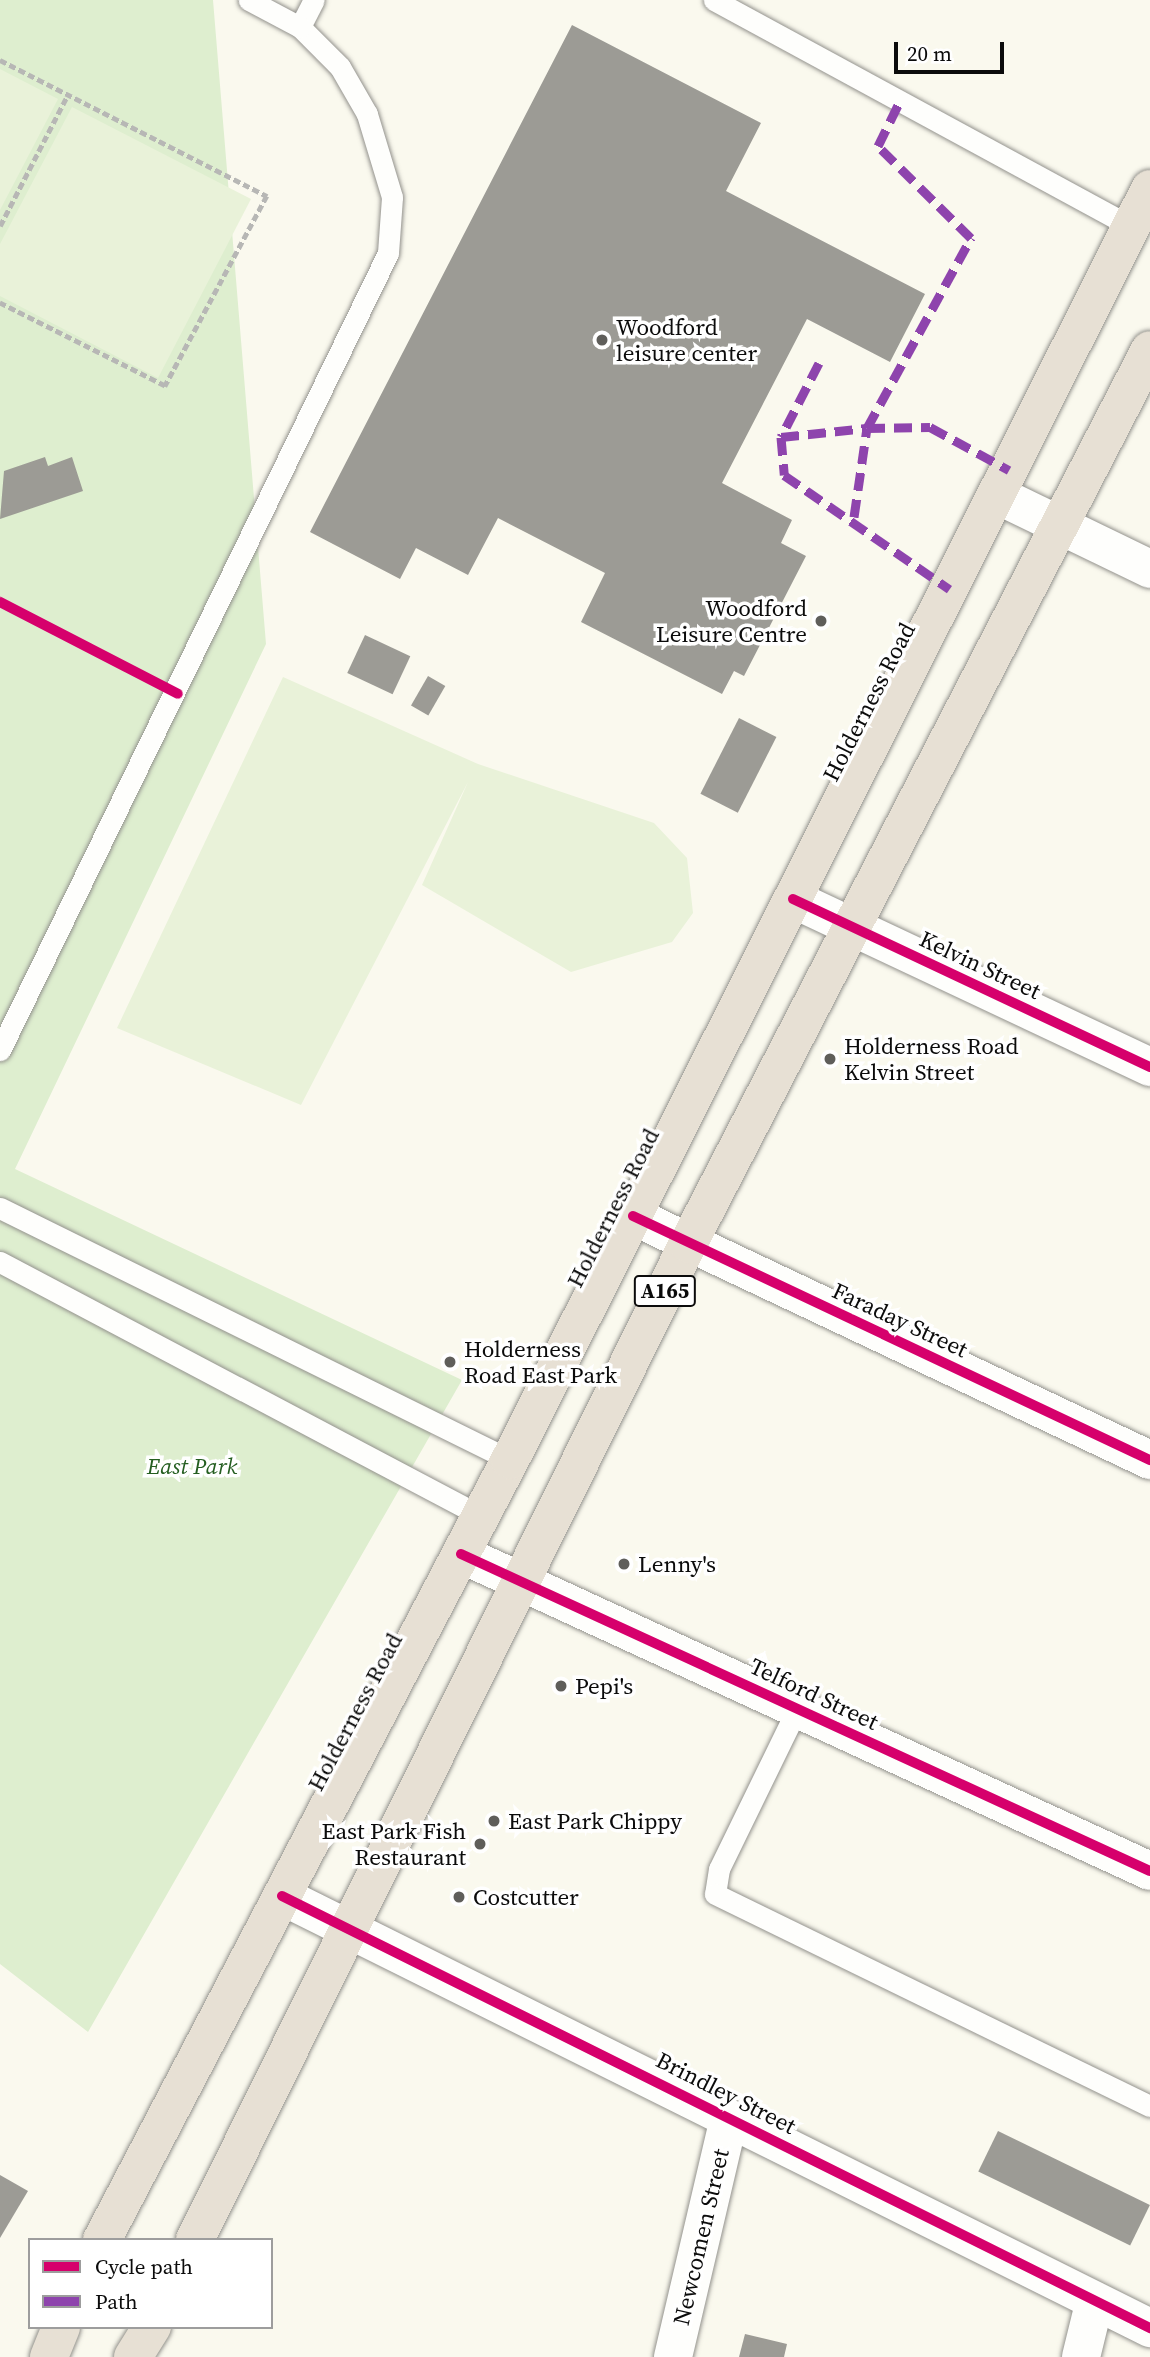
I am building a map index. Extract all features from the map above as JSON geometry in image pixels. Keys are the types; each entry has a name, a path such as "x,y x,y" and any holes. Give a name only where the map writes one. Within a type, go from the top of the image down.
{"highway":[{"name":"Holderness Road","path":"103,2238 510,1460 1150,189"},
{"name":"A165","path":"196,2238 346,1926 523,1582 688,1244 854,929 1150,350"},
{"path":"49,2357 60,2329"},
{"path":"133,2357 151,2329"}],"street":[{"path":"996,495 1150,569"},
{"name":"Kelvin Street","path":"793,899 1150,1067"},
{"name":"Faraday Street","path":"633,1216 1150,1460"},
{"name":"Telford Street","path":"461,1554 1150,1871"},
{"name":"Brindley Street","path":"282,1896 729,2118 1094,2304 1150,2328"},
{"name":"Newcomen Street","path":"673,2357 729,2118"},
{"path":"1081,2357 1094,2304"}],"lane":[{"path":"0,1050 388,253 392,197 367,114 340,67 300,27 249,0"},
{"path":"300,27 314,0"},
{"path":"714,0 1130,226"},
{"path":"0,1208 510,1460"},
{"path":"0,1262 481,1516"},
{"path":"797,1709 719,1869 715,1894 1150,2106"}],"path":[{"path":"0,60 267,196 165,386 0,303"},
{"path":"0,226 68,94"}],"green space":[{"name":"East Park","path":"0,0 213,0 266,644 15,1169 462,1380 88,2032 0,1964"},
{"path":"0,69 58,99 0,210"},
{"path":"72,107 251,199 158,378 0,296 0,244"},
{"path":"283,677 478,764 654,823 687,858 693,913 672,942 571,972 422,885 468,782 301,1105 117,1028"}],"building":[{"name":"Woodford leisure center","path":"572,25 761,123 726,191 925,294 890,362 807,319 722,483 792,520 781,543 806,556 744,676 734,671 722,694 581,622 605,573 498,518 468,575 416,548 400,579 310,532"},
{"path":"45,457 48,466 72,457 83,491 0,519 4,471"},
{"path":"365,635 410,656 393,694 347,673"},
{"path":"428,676 445,686 428,715 411,705"},
{"path":"739,718 776,737 738,813 700,794"},
{"path":"998,2131 1150,2205 1130,2246 978,2171"},
{"path":"0,2175 28,2191 0,2238"},
{"path":"745,2334 787,2344 784,2357 739,2357"}],"marked path":[{"path":"819,363 781,437 867,428 971,238 878,146 900,101"},
{"path":"854,517 867,428 930,427 1009,470"},
{"path":"781,437 784,475 949,589"}],"cycle path":[{"path":"0,602 178,694"},
{"path":"793,899 1150,1067"},
{"path":"633,1216 1150,1460"},
{"path":"461,1554 1150,1871"},
{"path":"282,1896 1150,2328"}],"place":[{"name":"Woodford leisure center","path":"602,340"},
{"name":"Woodford Leisure Centre","path":"821,621"},
{"name":"Holderness Road Kelvin Street","path":"830,1059"},
{"name":"Holderness Road East Park","path":"450,1362"},
{"name":"Lenny's","path":"624,1564"},
{"name":"Pepi's","path":"561,1686"},
{"name":"East Park Chippy","path":"494,1821"},
{"name":"East Park Fish Restaurant","path":"480,1844"},
{"name":"Costcutter","path":"459,1897"}]}
